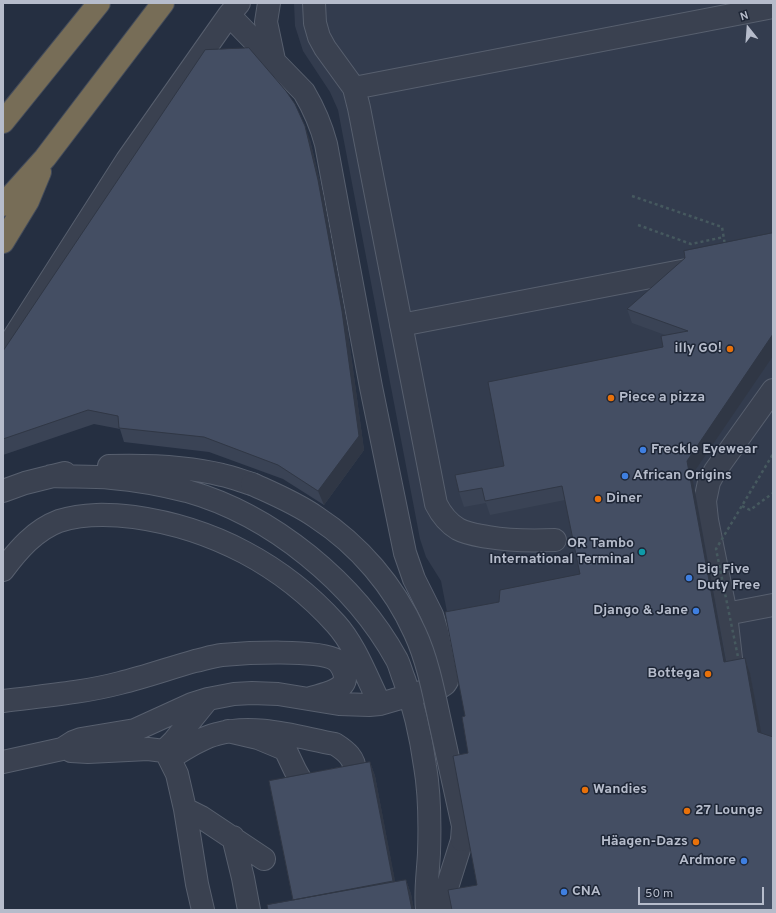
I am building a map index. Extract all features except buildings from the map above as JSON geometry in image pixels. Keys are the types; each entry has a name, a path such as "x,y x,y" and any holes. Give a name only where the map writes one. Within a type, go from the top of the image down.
{"highway":[{"path":"3,122 99,3"},
{"path":"3,205 45,158 163,3"},
{"path":"3,242 28,201 38,181 45,158"}],"street":[{"path":"269,3 266,22 274,60"},
{"path":"314,3 315,23 319,37 325,48 354,88 359,108 436,504 445,518 466,533 476,536 515,541 555,540"},
{"path":"354,88 773,7"},
{"path":"3,354 127,160 234,9 274,60 304,92 318,118 326,144 332,236 371,387 405,554 414,579 432,615 448,677 446,684 442,686 380,704 351,705 278,694 234,694 192,704 135,730 81,739 62,749"},
{"path":"401,324 722,257"},
{"path":"737,671 706,520 705,501 710,482 715,471 773,390"},
{"path":"3,491 45,477 78,470 110,466 181,468 222,474 252,484 297,505 350,543 373,566 402,606 416,634 432,687 463,832 462,840 431,906"},
{"path":"3,506 45,477 111,478 188,491 224,504 277,533 329,573 353,598 371,621 397,661 410,695 425,766 430,810 429,855 431,906"},
{"path":"3,570 24,545 36,535 60,521 77,517 112,515 155,520 219,539 258,560 294,584 328,616 346,636 380,704"},
{"path":"726,614 773,605"},
{"path":"3,701 98,689 220,655 308,654 320,655 337,661 342,667 344,673 344,684 332,692 308,699"},
{"path":"167,754 174,741 208,699"},
{"path":"3,762 62,749 88,752 148,749 167,754 215,734 228,731 262,730 335,744 351,756 355,772 351,777 308,786 303,784 286,751 282,748 258,738 228,731"},
{"path":"167,754 177,774 185,809 197,884 203,910"},
{"path":"185,809 233,837 264,859"},
{"path":"233,837 249,910"},
{"path":"404,904 431,906"}],"path":[{"path":"632,196 722,227 724,237 722,257"},
{"path":"638,225 691,244 724,237"},
{"path":"737,671 716,549 773,454"},
{"path":"742,506 750,510 773,493"}],"shaded area":[{"path":"294,3 773,3 773,910 482,899 470,730 441,581 426,557 420,539 338,110 330,92 303,51 295,26"}],"place":[{"name":"illy GO!","path":"730,349"},
{"name":"Piece a pizza","path":"611,398"},
{"name":"Freckle Eyewear","path":"643,450"},
{"name":"African Origins","path":"625,476"},
{"name":"Diner","path":"598,499"},
{"name":"OR Tambo International Terminal","path":"642,552"},
{"name":"Big Five Duty Free","path":"689,578"},
{"name":"Django & Jane","path":"696,611"},
{"name":"Bottega","path":"708,674"},
{"name":"Wandies","path":"585,790"},
{"name":"27 Lounge","path":"687,811"},
{"name":"Häagen-Dazs","path":"696,842"},
{"name":"Ardmore","path":"744,861"},
{"name":"CNA","path":"564,892"}]}
